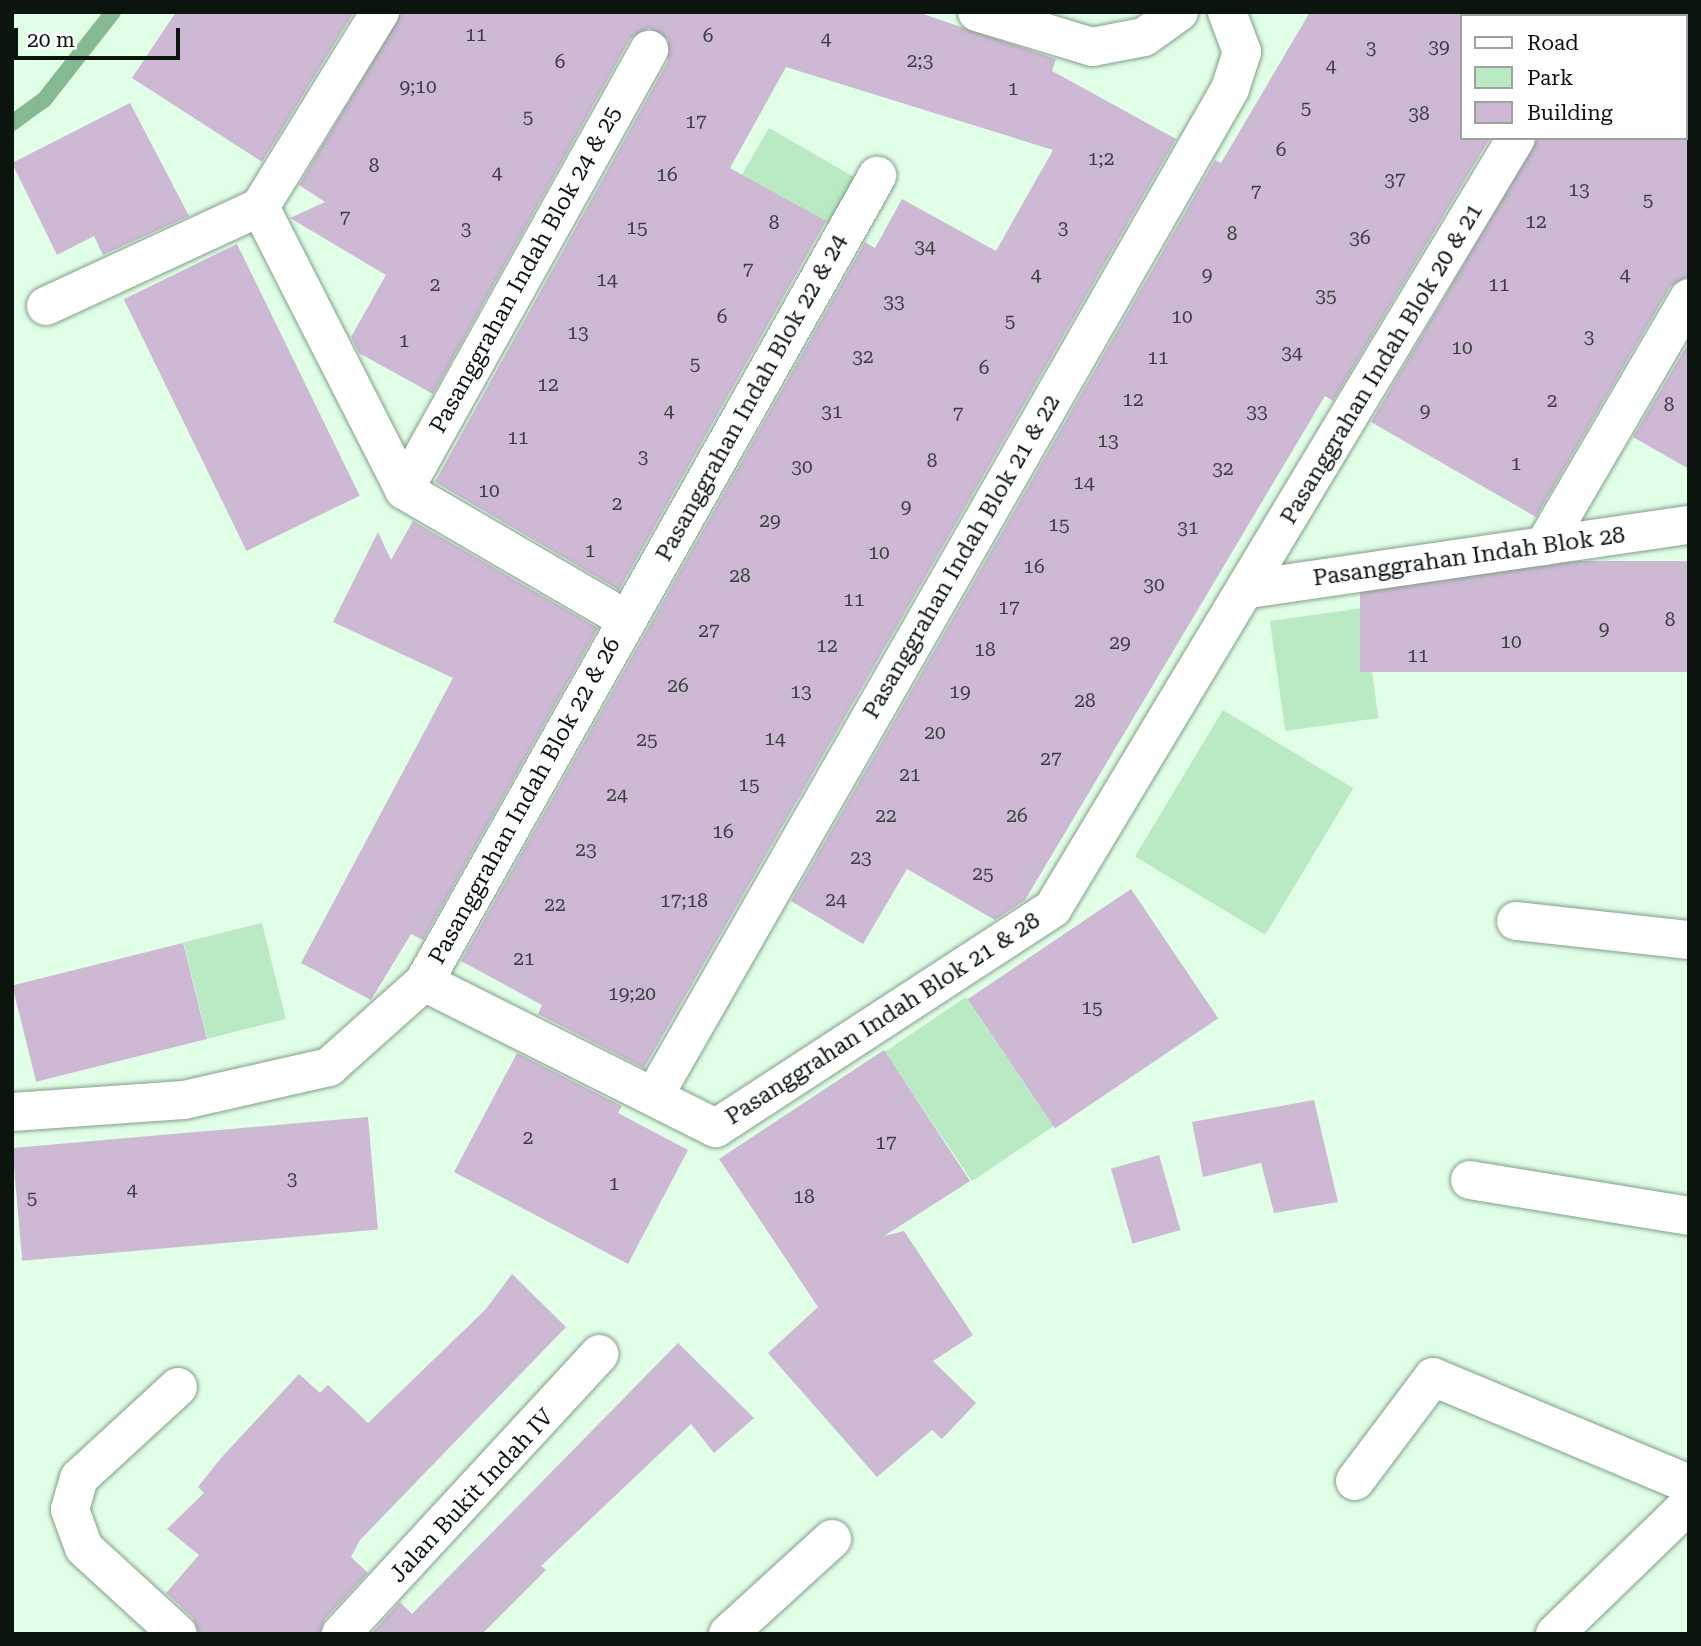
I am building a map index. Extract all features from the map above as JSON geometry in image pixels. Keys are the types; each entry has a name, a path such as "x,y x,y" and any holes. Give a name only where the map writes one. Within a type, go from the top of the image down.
{"street":[{"path":"46,306 260,207 380,12"},
{"path":"976,12 1092,47 1144,37 1178,12"},
{"name":"Pasanggrahan Indah Blok 21 & 22","path":"654,1096 1230,89 1242,52 1227,12"},
{"name":"Pasanggrahan Indah Blok 24 & 25","path":"404,490 649,50"},
{"name":"Pasanggrahan Indah Blok 20 & 21","path":"1249,589 1515,140"},
{"name":"Pasanggrahan Indah Blok 22 & 24","path":"627,620 877,176"},
{"path":"260,207 404,490 627,620"},
{"path":"1544,546 1689,298"},
{"name":"Pasanggrahan Indah Blok 28","path":"1249,589 1689,525"},
{"name":"Pasanggrahan Indah Blok 21 & 28","path":"654,1096 716,1128 1053,908 1249,589"},
{"name":"Pasanggrahan Indah Blok 22 & 26","path":"12,1112 184,1100 329,1067 424,982 627,620"},
{"path":"1516,921 1689,940"},
{"path":"424,982 654,1096"},
{"path":"1471,1180 1689,1216"},
{"name":"Jalan Bukit Indah IV","path":"341,1634 599,1354"},
{"path":"1355,1481 1433,1377 1689,1484"},
{"path":"178,1387 79,1478 70,1510 85,1548 178,1634"},
{"path":"1555,1634 1689,1504"},
{"path":"728,1634 832,1538"}],"green space":[{"path":"769,128 856,178 829,225 742,175"},
{"path":"1363,608 1378,718 1285,731 1270,621"},
{"path":"1223,710 1353,788 1265,935 1135,857"},
{"path":"262,923 286,1019 207,1039 183,943"},
{"path":"966,997 1053,1126 972,1181 885,1052"}],"building":[{"path":"176,12 354,12 262,162 132,78"},
{"path":"402,12 917,12 1056,59 1052,71 1176,139 644,1068 538,1014 542,1005 461,961 865,242 875,248 902,199 996,251 1053,150 786,67 730,168 826,221 619,590 435,482 668,61 668,39 649,28 630,39 433,394 359,353 351,337 386,275 290,218 325,202 299,185"},
{"path":"1310,12 1461,12 1460,140 1489,140 1333,401 1325,396 1025,900 995,920 907,869 863,944 791,901 1215,160 1221,163"},
{"path":"130,103 189,216 103,255 94,236 57,255 12,163"},
{"path":"1689,138 1689,276 1670,287 1536,517 1371,422 1537,140"},
{"path":"237,244 360,496 246,551 124,299"},
{"path":"1689,342 1689,469 1633,437"},
{"path":"413,521 598,628 423,940 411,934 371,1000 301,963 453,678 333,622 378,532 391,560"},
{"path":"1360,561 1689,561 1689,672 1360,672"},
{"path":"1131,889 1218,1018 1055,1128 968,999"},
{"path":"183,943 207,1039 36,1082 12,986"},
{"path":"884,1050 970,1181 884,1236 904,1231 973,1335 933,1361 976,1403 942,1439 932,1430 877,1477 768,1353 818,1307 719,1159"},
{"path":"517,1053 622,1106 618,1113 688,1150 628,1264 454,1172"},
{"path":"1314,1100 1338,1202 1274,1213 1261,1163 1203,1177 1192,1122"},
{"path":"368,1117 378,1230 22,1261 12,1148"},
{"path":"1159,1155 1180,1230 1132,1244 1111,1169"},
{"path":"512,1274 566,1327 360,1540 351,1557 368,1573 325,1619 320,1634 199,1634 193,1618 166,1593 199,1555 167,1529 204,1493 198,1487 221,1458 299,1374 320,1393 328,1385 368,1423 485,1310"},
{"path":"678,1343 754,1418 714,1453 691,1424 541,1566 546,1570 482,1634 371,1634 400,1602 412,1614"}],"waterway":[{"path":"12,123 44,100 113,12"}]}
